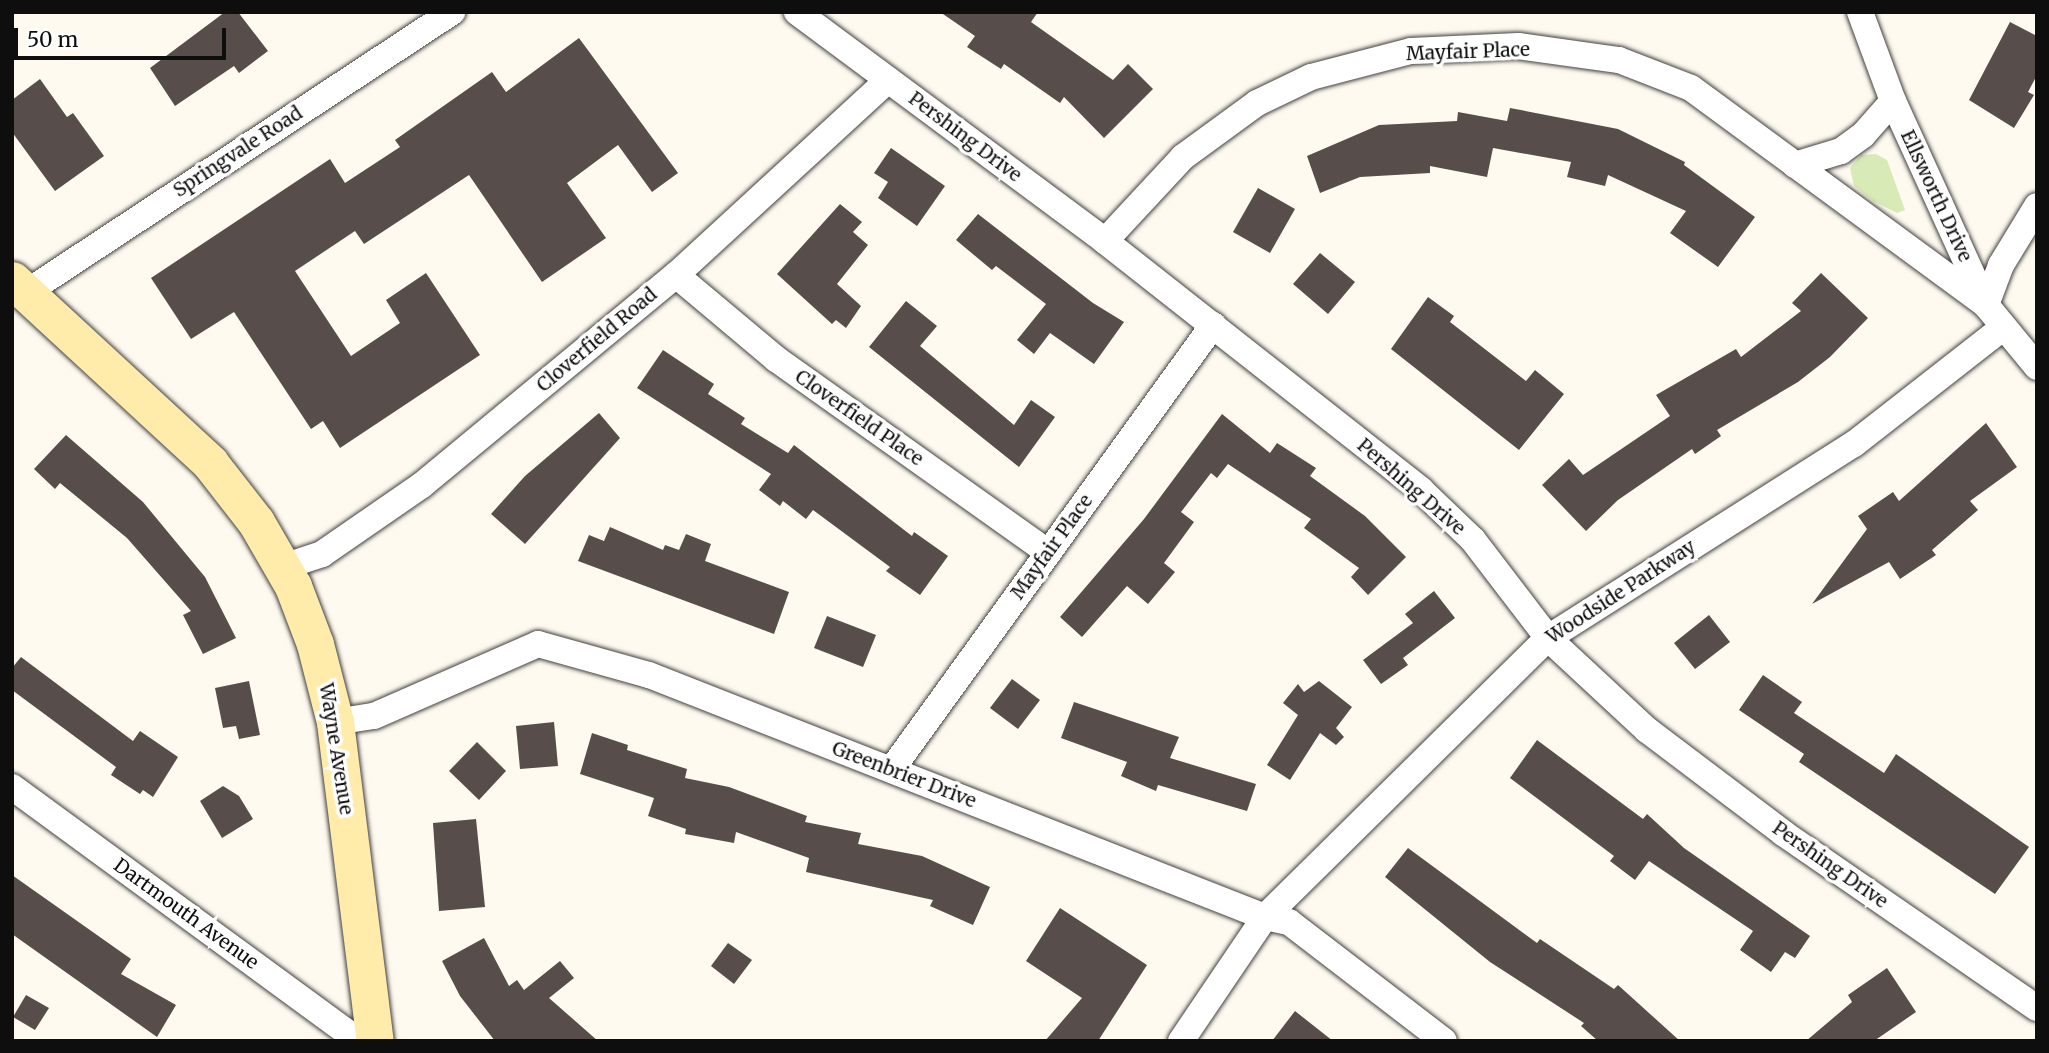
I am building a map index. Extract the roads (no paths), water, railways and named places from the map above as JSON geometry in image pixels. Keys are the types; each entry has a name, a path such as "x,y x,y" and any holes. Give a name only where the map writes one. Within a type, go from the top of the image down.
{"street":[{"name":"Springvale Road","path":"18,287 452,12"},
{"name":"Pershing Drive","path":"797,12 1105,241 1420,490 1473,540 1548,638 1647,730 1783,833 2037,1008"},
{"name":"Ellsworth Drive","path":"1860,12 1893,101 1986,305 2037,367"},
{"name":"Mayfair Place","path":"1105,241 1183,157 1257,103 1311,77 1411,51 1518,46 1619,60 1691,88 1986,305"},
{"name":"Cloverfield Road","path":"283,567 321,554 411,493 676,275 888,80"},
{"path":"1795,165 1840,150 1863,135 1893,101"},
{"path":"1986,305 2001,265 2037,206"},
{"name":"Cloverfield Place","path":"676,275 776,359 1048,552"},
{"name":"Wayne Avenue","path":"18,287 210,463 256,522 283,567 315,644 335,722 375,1041"},
{"name":"Mayfair Place","path":"892,769 1213,325"},
{"name":"Woodside Parkway","path":"1181,1041 1265,917 1548,638 1854,444 2004,327"},
{"name":"Greenbrier Drive","path":"335,722 374,716 538,644 649,675 1265,917 1289,922 1444,1041"},
{"name":"Dartmouth Avenue","path":"12,787 359,1041"}]}
